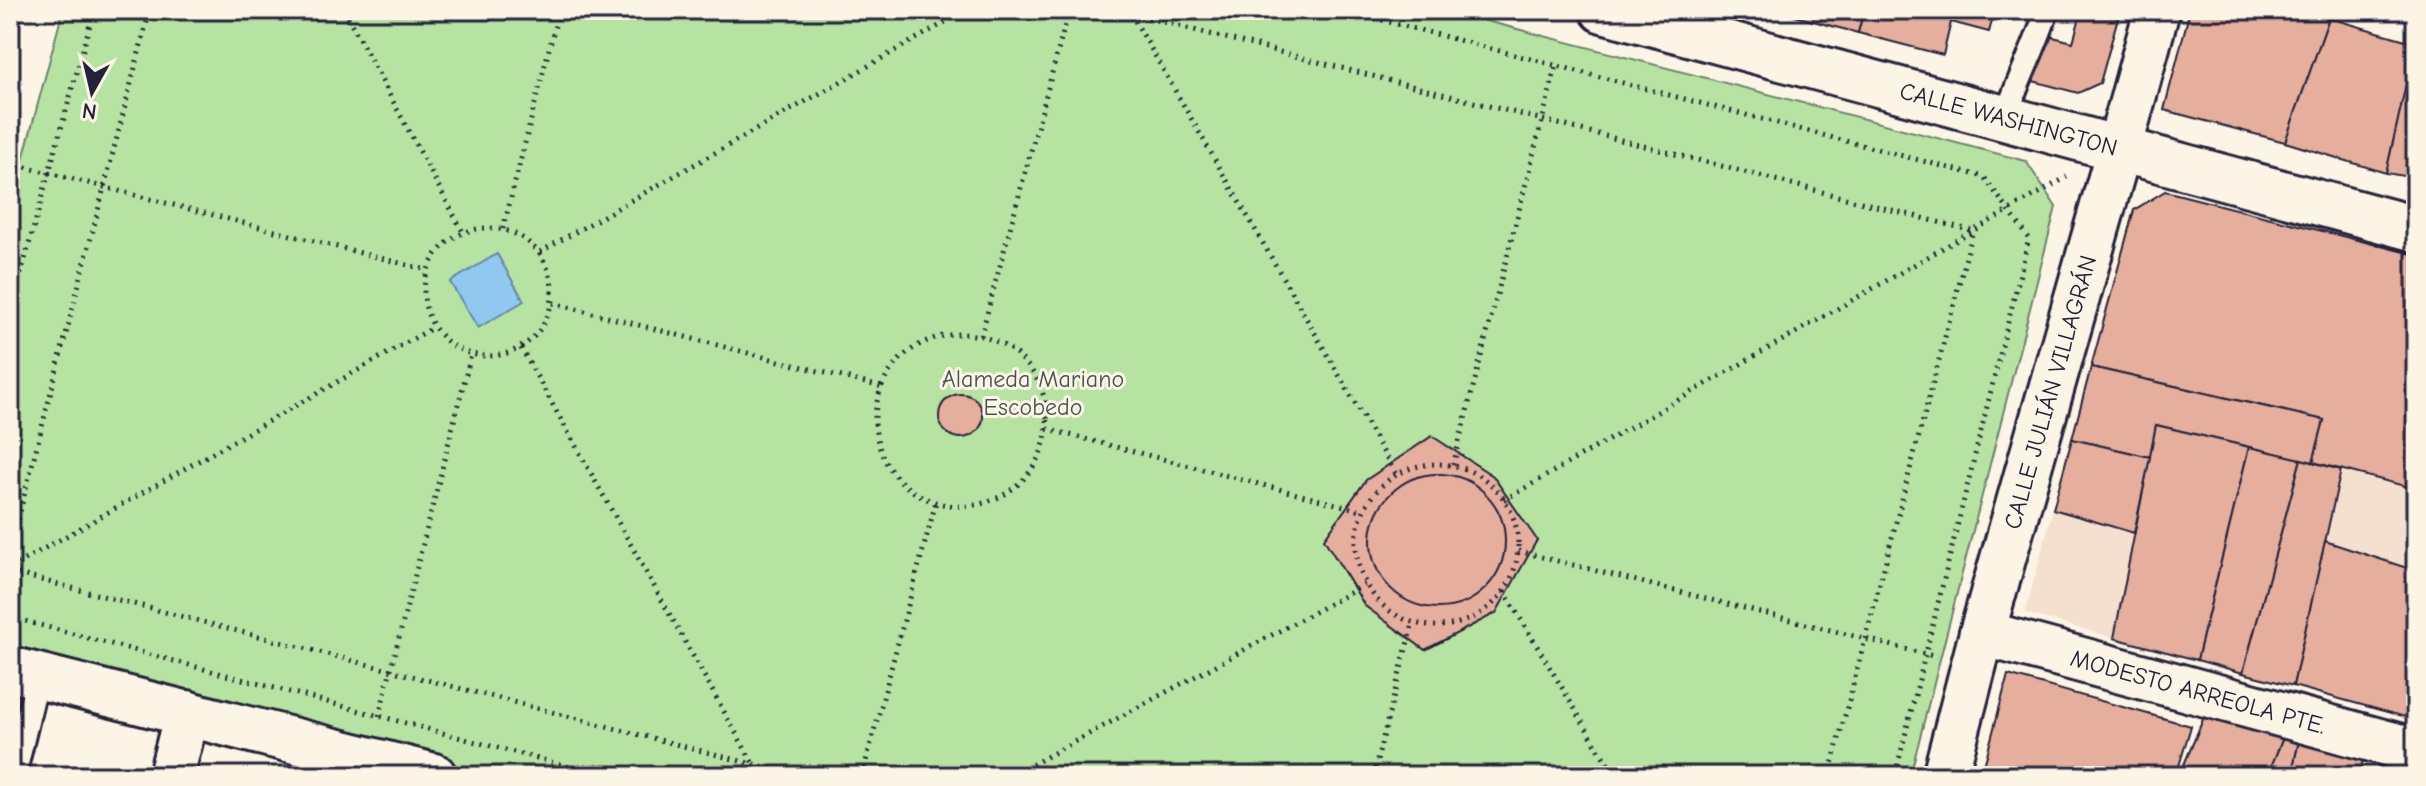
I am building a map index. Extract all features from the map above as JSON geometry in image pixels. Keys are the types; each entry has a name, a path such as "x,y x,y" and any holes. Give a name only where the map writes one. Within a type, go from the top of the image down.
{"street":[{"name":"CALLE WASHINGTON","path":"1603,10 2120,146 2416,229"},
{"name":"CALLE JULIÁN VILLAGRÁN","path":"1945,776 1977,650 2157,10"},
{"name":"MODESTO ARREOLA PTE.","path":"1977,650 2416,751"},
{"path":"24,672 434,776"},
{"path":"171,776 187,713"}],"lane":[{"path":"2006,117 2017,79 2035,49 2047,10"},
{"path":"14,776 24,672"}],"path":[{"path":"10,313 94,10"},
{"path":"10,550 150,10"},
{"path":"344,10 463,232"},
{"path":"503,229 559,10"},
{"path":"540,252 967,10"},
{"path":"981,336 1069,10"},
{"path":"1117,10 1973,231"},
{"path":"1343,10 1984,177 2009,209 2029,238 1895,776"},
{"path":"1129,12 1396,474"},
{"path":"1453,465 1556,67"},
{"path":"1504,500 2120,146"},
{"path":"10,163 427,270"},
{"path":"483,227 503,229 524,237 540,252 549,268 553,303 547,321 536,337 521,348 488,357 471,355 444,339 434,327 423,290 427,270 435,254 463,232 483,227"},
{"path":"1829,776 1973,231"},
{"path":"553,303 881,387"},
{"path":"10,570 434,327"},
{"path":"941,336 981,336 1018,355 1031,371 1044,399 1047,429 1040,454 1027,475 1009,492 986,502 961,506 936,502 915,492 896,477 883,457 876,434 875,410 881,387 905,355 922,344 941,336"},
{"path":"521,348 760,776"},
{"path":"379,716 471,355"},
{"path":"1047,429 1363,511"},
{"path":"1453,465 1473,472 1504,500 1513,516 1518,551 1514,571 1504,591 1486,609 1463,621 1438,626 1413,622 1378,601 1366,584 1357,561 1356,535 1363,511 1373,494 1396,474 1420,466 1453,465"},
{"path":"862,776 936,502"},
{"path":"1518,551 1925,654 1977,650"},
{"path":"10,570 799,776"},
{"path":"1011,776 1366,584"},
{"path":"1504,591 1615,776"},
{"path":"10,617 603,776"},
{"path":"1373,776 1413,622"}],"shaded area":[{"path":"2301,459 2416,489 2416,571 2325,541 2293,686 2243,673"},
{"path":"2053,509 2134,533 2114,638 2025,613"},
{"path":"2364,756 2416,760 2416,776 2359,776"}],"green space":[{"name":"Alameda Mariano Escobedo","path":"63,10 1444,10 2026,161 2056,207 1910,776 481,776 10,652 10,208"}],"water":[{"path":"497,254 524,301 478,328 450,282"}],"building":[{"path":"1772,10 1864,10 1858,33"},
{"path":"1864,10 1995,10 1989,32 1951,22 1943,55 1858,33"},
{"path":"2082,10 2120,10 2100,83 2078,93 2033,81 2045,35 2073,42"},
{"path":"2190,10 2295,10 2329,18 2285,142 2164,110"},
{"path":"2329,18 2416,43 2386,173 2285,142"},
{"path":"2416,40 2416,178 2386,173"},
{"path":"2165,191 2416,255 2416,489 2313,462 2324,420 2091,367 2134,210"},
{"path":"2091,367 2324,420 2313,462 2156,425 2150,457 2072,439"},
{"path":"961,394 976,401 983,416 976,431 961,438 946,431 939,416 946,401"},
{"path":"2156,425 2249,447 2197,660 2114,638"},
{"path":"1432,436 1493,476 1537,540 1496,613 1425,650 1365,606 1324,539 1366,480"},
{"path":"2072,439 2150,457 2134,533 2053,509"},
{"path":"2249,447 2301,459 2243,673 2197,660"},
{"path":"2301,459 2341,470 2293,686 2243,673"},
{"path":"1438,474 1464,479 1486,493 1500,515 1505,541 1500,567 1486,589 1464,603 1438,608 1412,603 1390,589 1376,567 1371,541 1376,515 1390,493 1412,479"},
{"path":"2325,541 2416,571 2416,720 2293,686"},
{"path":"2008,675 2191,726 2176,776 2027,776 1984,766"},
{"path":"2209,705 2283,738 2268,776 2207,776 2183,767"},
{"path":"2300,736 2364,756 2359,776 2291,776"},
{"path":"2300,736 2291,776 2267,776 2283,738"}]}
